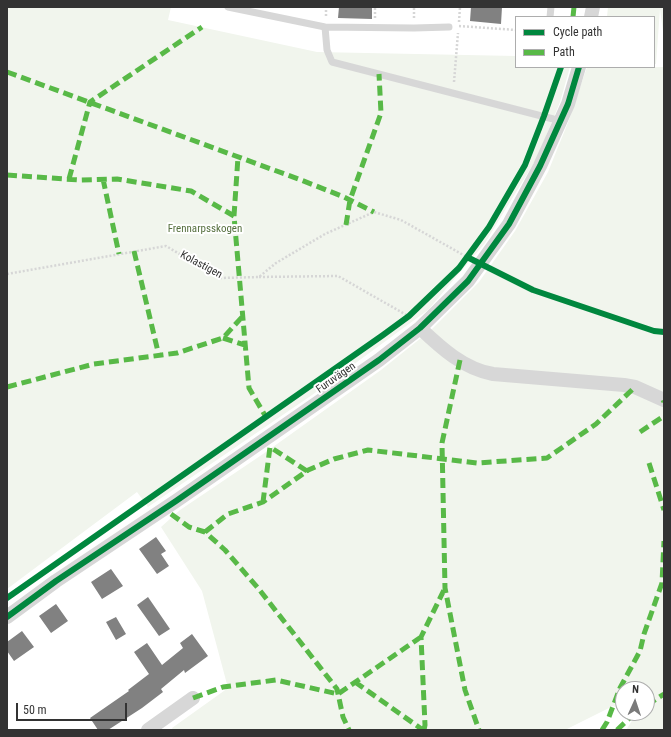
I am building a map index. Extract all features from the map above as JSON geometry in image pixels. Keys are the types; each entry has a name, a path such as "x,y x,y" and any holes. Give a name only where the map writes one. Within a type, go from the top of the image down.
{"street":[{"name":"Furuvägen","path":"7,617 56,581 176,501 372,365 400,345 420,328 468,281 509,224 540,166 561,121 568,104 579,68"},
{"path":"420,328 441,348 473,369 481,372 624,385 635,387 664,400"},
{"path":"148,730 193,698"}],"lane":[{"path":"228,7 325,27 449,27"},
{"path":"325,27 326,50 332,62 454,92 561,121"}],"path":[{"path":"454,92 460,7"},
{"path":"449,27 459,26 515,30"},
{"path":"259,277 276,263 325,234 374,212 401,220 467,257"}],"green space":[{"name":"Frennarpsskogen","path":"7,7 171,7 168,20 317,52 515,56 515,68 570,68 560,102 537,158 485,243 428,310 312,395 148,507 137,492 7,589"},
{"path":"608,7 664,7 664,39 660,9 656,64 655,16 607,16"},
{"path":"664,67 664,730 626,730 632,721 655,721 655,681 615,681 615,707 613,706 565,730 173,730 172,728 228,688 202,591 161,527 180,510 263,454 381,370 431,330 479,282 515,231 548,172 569,120 587,68"}],"building":[{"path":"339,7 372,7 372,19 338,18"},
{"path":"471,7 502,7 501,24 470,21"},
{"path":"156,537 166,551 161,554 169,566 157,574 139,549"},
{"path":"111,569 123,586 102,599 91,582"},
{"path":"148,597 170,629 159,636 137,605"},
{"path":"56,604 68,621 51,633 39,616"},
{"path":"116,617 126,634 116,640 106,622"},
{"path":"22,631 34,647 14,661 7,651 7,642"},
{"path":"192,634 208,656 185,673 184,670 161,689 163,692 142,708 108,730 98,730 90,718 129,691 128,690 149,674 134,652 147,643 162,665 183,648 180,643"}],"marked path":[{"path":"573,16 574,7"},
{"path":"69,179 90,102 202,27"},
{"path":"7,72 301,180 344,197 374,212"},
{"path":"346,225 350,200 381,113 379,74"},
{"path":"234,216 238,157"},
{"path":"7,175 79,180 117,179 191,191 234,216 249,388 266,417"},
{"path":"103,179 119,254"},
{"path":"134,251 159,356"},
{"path":"7,387 94,364 177,353 223,338 242,317"},
{"path":"223,338 245,345"},
{"path":"460,360 442,443 445,588 465,690 479,730"},
{"path":"306,471 334,459 368,450 477,463 547,458 596,424 635,387"},
{"path":"640,432 664,416"},
{"path":"205,532 228,514 263,502 307,471 270,447 263,502"},
{"path":"649,463 664,510"},
{"path":"171,514 189,527 205,532 225,550 258,588 337,689 343,717 349,730"},
{"path":"602,730 607,722 620,688 640,651 644,634 662,583 664,541"},
{"path":"424,730 421,637 445,588"},
{"path":"193,698 223,687 276,680 338,694 421,637"},
{"path":"355,682 423,730"},
{"path":"655,700 664,694"},
{"path":"617,730 627,721"}],"cycle path":[{"path":"7,598 409,316 459,268 489,227 525,165 561,68"},
{"path":"7,617 56,581 176,501 379,360 420,328 468,281 509,224 540,166 568,104 579,68"},
{"path":"467,257 533,290 654,331 664,332"}]}
